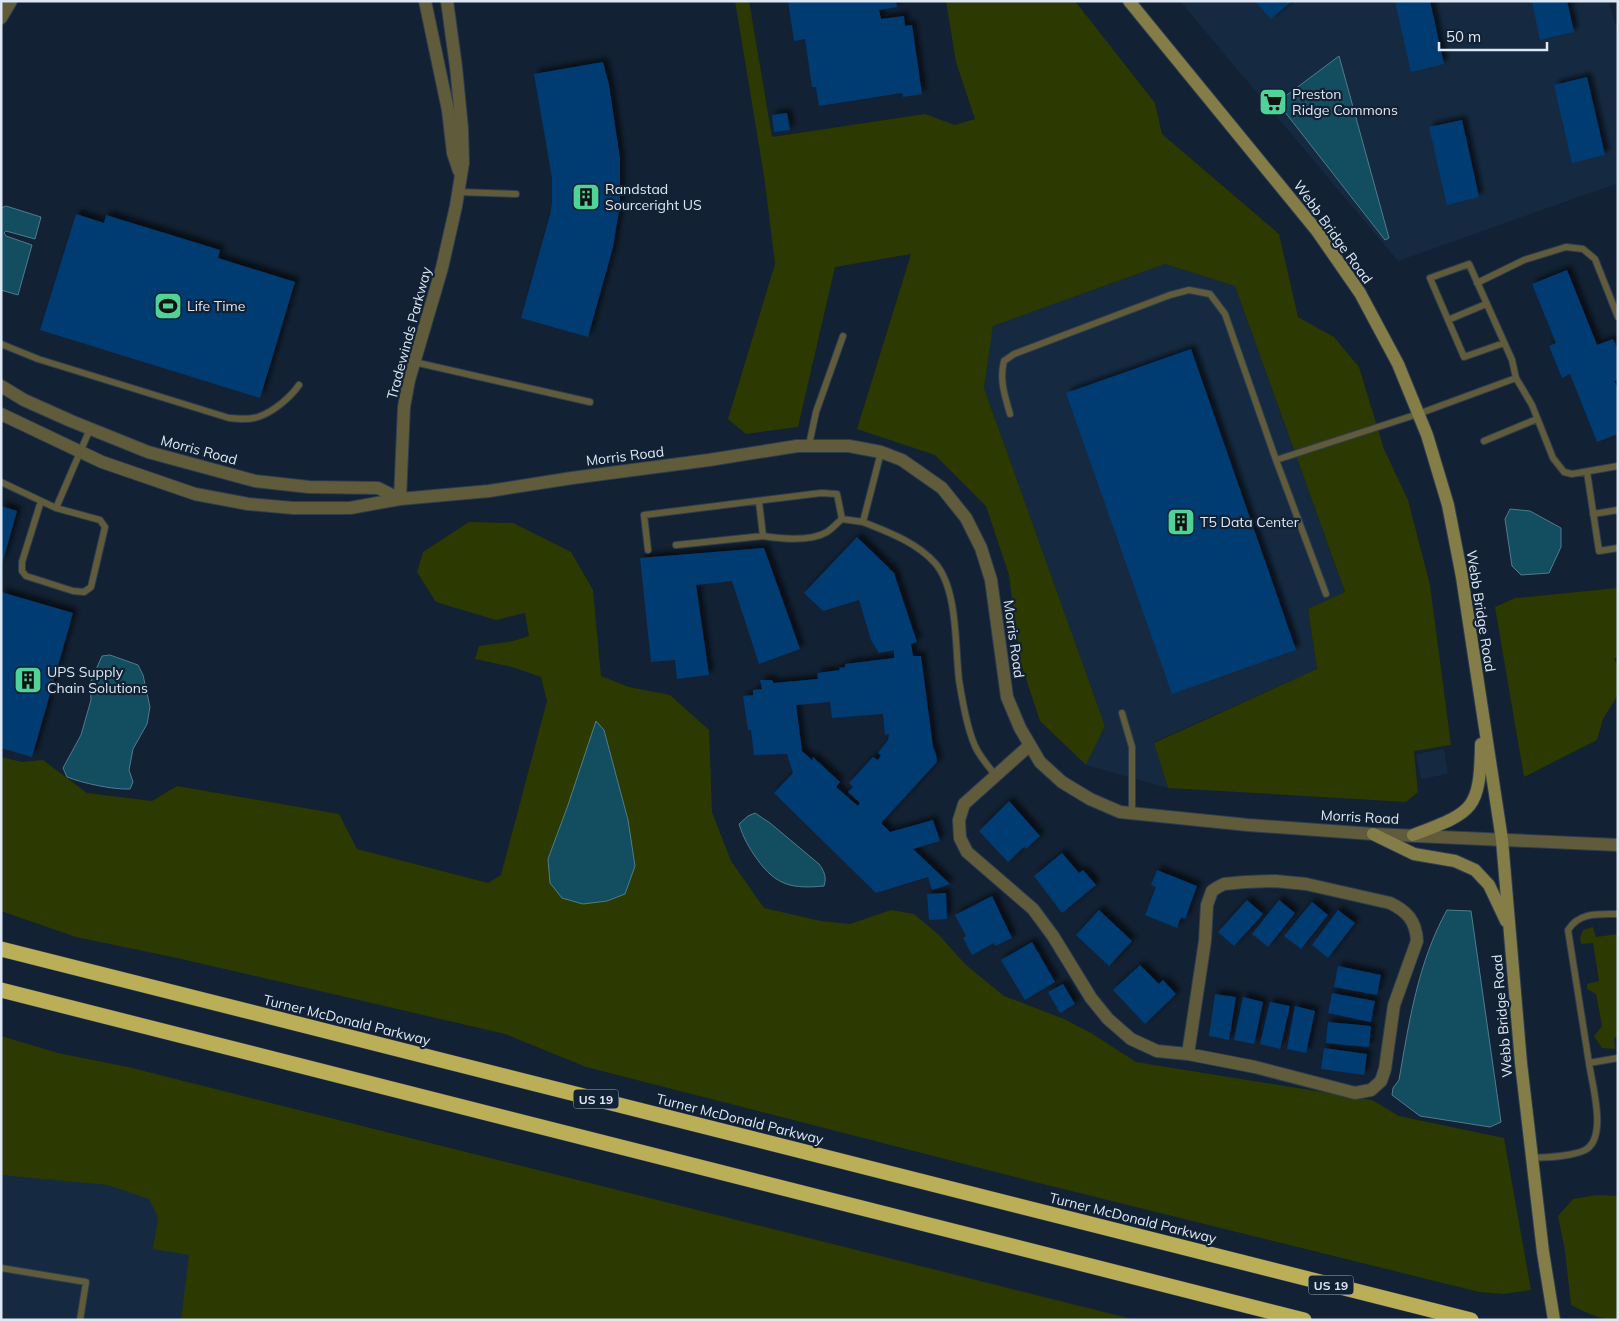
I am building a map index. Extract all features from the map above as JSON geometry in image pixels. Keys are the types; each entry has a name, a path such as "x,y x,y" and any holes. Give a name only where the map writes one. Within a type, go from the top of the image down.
{"highway":[{"name":"Turner McDonald Parkway","path":"1,949 1471,1320"},
{"path":"1,990 1304,1320"}],"street":[{"path":"1,18 11,1"},
{"name":"Tradewinds Parkway","path":"417,1 448,110"},
{"name":"Tradewinds Parkway","path":"425,1 448,110 453,153 460,176"},
{"name":"Tradewinds Parkway","path":"400,499 404,407 414,362 442,268 463,163 462,128 456,67 447,1"},
{"name":"Webb Bridge Road","path":"1129,1 1317,231 1360,293 1398,364 1426,435 1448,505 1462,577 1502,840 1520,1063 1543,1252 1554,1320"},
{"name":"Morris Road","path":"1,386 24,400 148,452 255,481 309,487 378,488 400,499"},
{"name":"Morris Road","path":"1,414 102,462 195,494 239,502 292,508 350,508 368,506 400,499 489,491 809,445 849,446 881,452 902,460 942,488 966,518 981,548 991,580 1007,697 1020,728 1040,762 1062,782 1098,802 1120,812 1248,825 1373,834 1618,845"},
{"path":"1413,835 1457,817 1471,805 1476,796 1481,773 1482,709"},
{"path":"1030,745 964,804 959,820 960,838 967,852 1034,909 1091,998 1108,1020 1131,1039 1157,1051 1188,1054 1255,1067 1356,1092 1371,1090 1381,1081 1385,1069 1394,1005 1404,972 1417,941 1416,930 1410,918 1401,908 1390,903 1306,884 1275,881 1245,882 1218,886 1212,891 1207,905 1205,941 1188,1054"},
{"path":"1373,834 1414,854 1455,861 1475,870 1489,885 1509,928"}],"lane":[{"path":"458,192 516,194"},
{"path":"1477,283 1524,260 1566,247 1583,249 1594,258 1618,317"},
{"path":"1504,343 1464,357 1430,278 1469,264 1512,360 1516,378 1532,405 1553,458 1564,472 1572,474 1618,466"},
{"path":"1010,414 1003,391 1001,373 1004,361 1014,354 1170,295 1189,290 1210,294 1225,314 1276,460 1326,594"},
{"path":"1448,320 1486,304"},
{"path":"809,445 816,412 843,336"},
{"path":"1,344 38,359 229,418 244,420 258,417 287,398 299,385"},
{"path":"414,362 590,402"},
{"path":"1276,460 1418,414 1516,378"},
{"path":"1484,441 1537,419"},
{"path":"56,508 90,429"},
{"path":"863,522 881,452"},
{"path":"1587,472 1599,552 1618,548"},
{"path":"1,482 56,508 100,520 105,527 91,587 84,592 74,591 26,576 22,570 22,562 41,501"},
{"path":"648,550 644,515 821,493 837,494 842,519"},
{"path":"759,502 764,536"},
{"path":"1592,514 1618,510"},
{"path":"676,545 764,536 790,540 820,535 827,532 842,519 863,522 919,548 936,564 946,583 953,610 960,682 967,720 976,749 995,775"},
{"path":"1122,713 1132,747 1132,813"},
{"path":"1532,1158 1563,1156 1584,1151 1596,1139 1598,1123 1568,930 1573,922 1579,918 1596,913 1618,914"},
{"path":"1589,1063 1618,1058"},
{"path":"1,1268 86,1282 80,1320"}],"shaded area":[{"path":"1180,1 1608,1 1618,32 1618,183 1398,261"},
{"path":"1339,56 1389,238 1385,240 1281,107 1283,98"},
{"path":"6,206 41,217 35,239 6,231 4,233 6,236 32,245 18,295 1,290 1,208"},
{"path":"1165,264 1235,286 1345,593 1308,609 1317,669 1154,742 1168,788 1086,765 1105,726 984,388 993,326"},
{"path":"1510,509 1530,511 1561,528 1561,547 1549,573 1521,575 1512,566 1505,519"},
{"path":"110,655 138,665 143,675 150,707 147,724 133,749 129,770 133,782 130,789 89,784 73,779 67,777 63,768 81,735 91,700 90,683 102,656"},
{"path":"596,721 604,730 628,820 635,866 625,894 607,901 583,904 562,898 550,883 548,859"},
{"path":"1444,749 1448,774 1421,779 1416,754"},
{"path":"755,813 770,823 819,864 824,874 824,886 803,887 786,884 771,875 764,868 749,847 739,824"},
{"path":"1447,910 1471,911 1501,1122 1490,1127 1420,1116 1392,1095 1393,1088 1399,1080 1411,1014 1422,971 1437,930"},
{"path":"1,1050 245,1097 192,1320 1,1320"}],"green space":[{"path":"735,1 749,1 772,137 925,114 955,125 975,119 956,62 946,1 1075,1 1155,103 1162,134 1279,234 1298,317 1334,337 1359,367 1384,449 1408,500 1430,585 1451,745 1414,751 1418,792 1406,802 1168,788 1154,743 1317,669 1308,609 1345,592 1235,286 1165,264 993,326 984,388 1105,726 1086,765 1040,721 1020,661 1009,575 986,506 935,455 857,429 911,254 835,267 798,427 746,434 728,419 775,264 764,176"},
{"path":"469,522 513,523 571,552 593,590 601,676 629,687 670,695 709,730 712,812 731,861 764,908 821,921 850,924 891,910 914,914 939,935 966,965 1004,996 1064,1019 1091,1033 1136,1062 1372,1100 1399,1116 1504,1138 1531,1290 1503,1294 1479,1292 1035,1182 586,1067 505,1034 177,958 76,937 1,911 1,757 22,762 43,760 87,793 152,801 177,786 339,814 357,849 488,883 501,875 547,701 541,677 512,667 475,659 479,646 513,641 529,636 525,613 496,620 436,602 417,572 423,552"},
{"path":"1618,588 1618,656 1614,659 1618,666 1618,695 1603,719 1597,740 1524,777 1495,607 1515,598"},
{"path":"1593,927 1596,937 1618,934 1618,1037 1614,1038 1615,1049 1602,1048 1594,1036 1602,1026 1596,994 1587,989 1587,984 1599,981 1593,943 1581,944 1580,938 1583,930"},
{"path":"1,1036 58,1053 128,1067 1136,1320 181,1320 189,1255 153,1249 158,1217 149,1199 108,1185 1,1175"},
{"path":"1596,1195 1618,1196 1618,1320 1599,1317 1571,1305 1565,1251 1558,1216 1573,1199"}],"building":[{"path":"788,1 896,1 897,7 879,10 881,19 904,16 905,26 912,25 922,94 903,97 902,93 819,106 816,87 812,87 805,39 794,41"},
{"path":"1255,1 1292,1 1271,19"},
{"path":"1395,1 1430,1 1444,64 1411,72"},
{"path":"1532,1 1567,1 1574,32 1540,40"},
{"name":"Randstad Sourceright US","path":"603,62 609,85 620,159 620,204 613,247 588,337 521,318 552,203 552,178 534,74"},
{"path":"1587,77 1605,155 1572,163 1554,85"},
{"path":"787,113 790,130 774,132 772,115"},
{"path":"1462,120 1479,197 1447,205 1429,127"},
{"name":"Life Time","path":"76,214 104,223 106,215 220,250 218,258 295,282 260,398 40,330"},
{"path":"1567,270 1597,345 1613,339 1618,350 1618,380 1614,381 1618,389 1618,434 1597,442 1570,374 1562,378 1549,346 1556,343 1532,284"},
{"name":"T5 Data Center","path":"1191,349 1296,650 1172,694 1066,393"},
{"path":"1,506 17,511 2,564 1,564"},
{"path":"857,537 894,573 917,642 911,644 913,656 921,656 933,747 937,762 881,823 890,832 933,820 940,841 913,849 950,884 932,890 928,877 876,893 774,793 793,773 787,754 754,755 751,730 748,730 743,696 753,695 753,690 762,689 760,680 772,680 774,683 818,679 817,673 840,670 839,668 845,667 845,664 894,658 894,650 879,653 871,640 859,600 823,611 804,593","holes":["830,702 832,718 883,714 885,735 889,734 888,740 878,753 881,755 878,760 873,757 849,783 853,787 848,792 860,803 858,806 836,787 840,782 813,757 812,760 802,751 796,705"]},
{"path":"764,548 800,649 759,664 732,581 696,585 709,675 677,679 675,660 651,662 640,558"},
{"name":"UPS Supply Chain Solutions","path":"1,592 73,613 32,757 1,748"},
{"path":"1009,801 1040,836 1026,849 1024,847 1008,862 979,831"},
{"path":"1062,853 1079,873 1083,870 1096,885 1062,913 1034,876"},
{"path":"1157,870 1197,886 1185,919 1181,917 1177,928 1145,915 1156,887 1151,885"},
{"path":"946,893 947,919 929,920 927,894"},
{"path":"992,896 1012,938 995,946 994,943 972,955 963,938 966,936 955,915"},
{"path":"1247,900 1263,914 1234,946 1218,932"},
{"path":"1279,900 1295,913 1268,947 1252,934"},
{"path":"1312,902 1328,915 1301,949 1284,936"},
{"path":"1099,910 1132,941 1109,966 1076,935"},
{"path":"1338,910 1355,923 1328,958 1312,945"},
{"path":"1032,942 1055,982 1025,1000 1001,960"},
{"path":"1140,965 1159,984 1163,980 1176,994 1145,1024 1113,990"},
{"path":"1338,966 1381,975 1377,995 1334,987"},
{"path":"1063,984 1075,1004 1060,1013 1048,992"},
{"path":"1332,993 1375,1001 1371,1022 1328,1013"},
{"path":"1215,994 1236,997 1229,1040 1209,1036"},
{"path":"1243,997 1263,1002 1254,1044 1234,1040"},
{"path":"1270,1002 1290,1006 1280,1049 1260,1044"},
{"path":"1295,1006 1315,1011 1306,1053 1287,1049"},
{"path":"1328,1022 1371,1026 1369,1047 1326,1043"},
{"path":"1324,1048 1367,1054 1364,1075 1321,1069"}],"place":[{"name":"Preston Ridge Commons","path":"1273,102"},
{"name":"Randstad Sourceright US","path":"586,197"},
{"name":"Life Time","path":"168,306"},
{"name":"T5 Data Center","path":"1181,522"},
{"name":"UPS Supply Chain Solutions","path":"28,680"}]}
